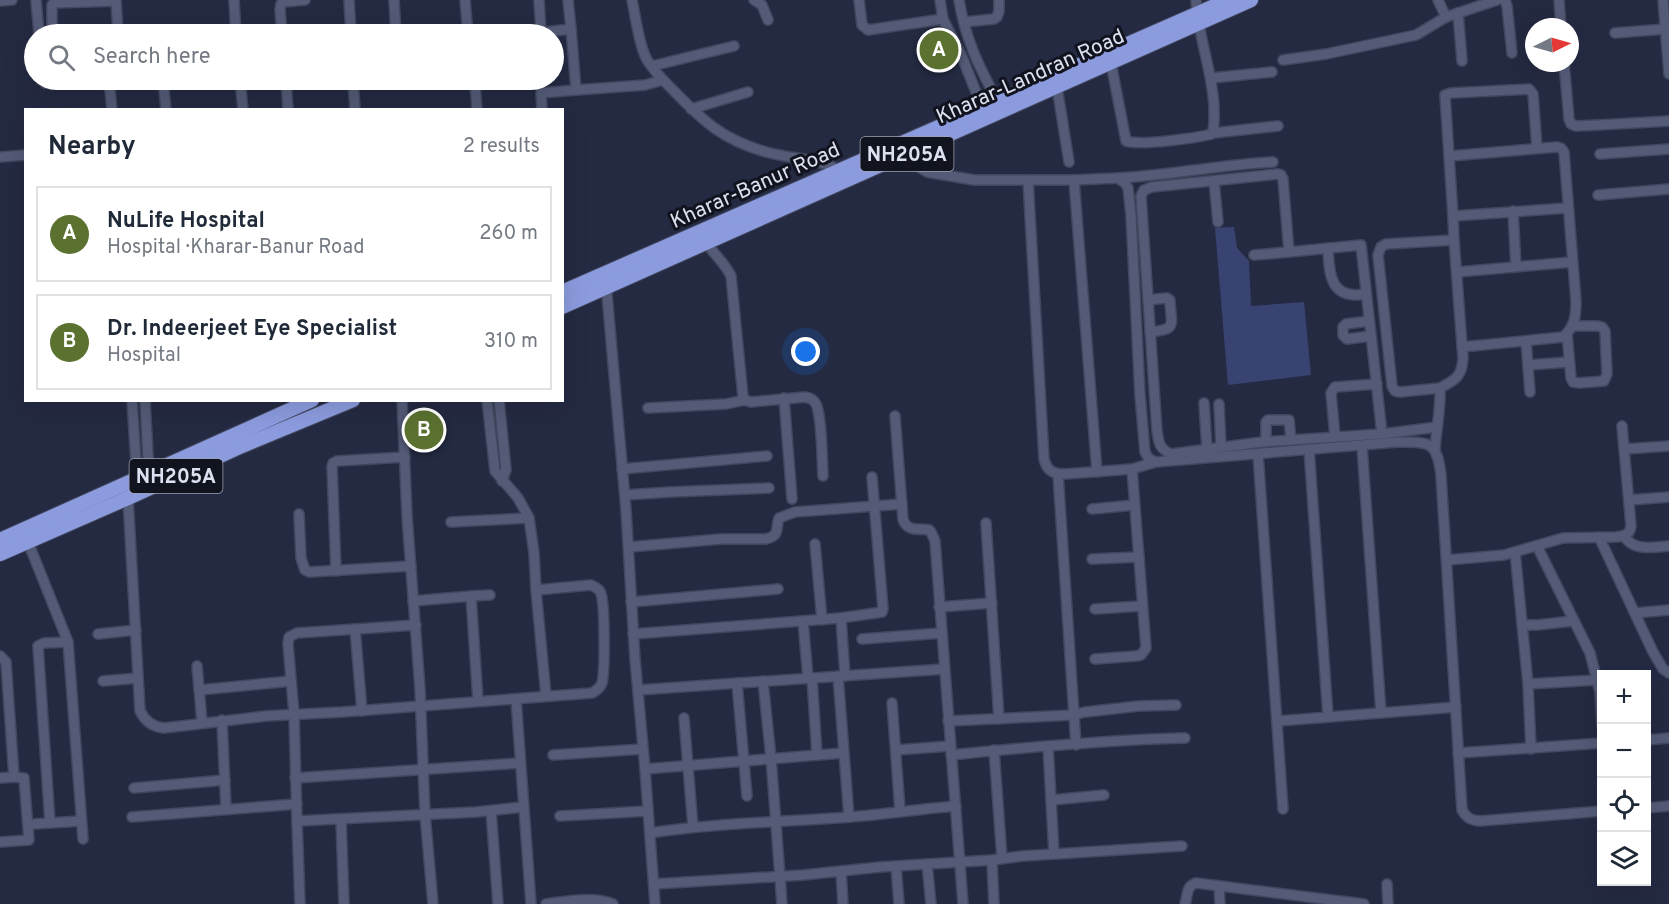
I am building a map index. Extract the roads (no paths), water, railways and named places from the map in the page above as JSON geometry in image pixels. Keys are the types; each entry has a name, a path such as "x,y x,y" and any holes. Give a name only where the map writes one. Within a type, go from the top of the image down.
{"highway":[{"name":"Kharar-Banur Road","path":"564,291 605,281 972,119 982,107 997,100 1228,0"},
{"name":"Kharar-Landran Road","path":"564,306 605,281 707,243 843,176 901,156 972,119 1057,87 1111,63 1197,13 1251,0"},
{"name":"NH205A","path":"0,540 308,402"},
{"name":"NH205A","path":"0,554 242,446 348,402"}],"street":[{"path":"0,1 12,0"},
{"path":"36,0 38,24"},
{"path":"52,24 52,5 54,3 116,0 117,24"},
{"path":"234,0 235,24"},
{"path":"281,24 279,10 283,2 305,0"},
{"path":"349,0 350,24"},
{"path":"394,0 395,24"},
{"path":"465,0 467,24"},
{"path":"539,0 540,24"},
{"path":"568,0 576,90"},
{"path":"633,0 646,58 663,80 708,124 733,141 768,153 819,162 843,176"},
{"path":"754,0 762,5 768,20"},
{"path":"859,0 862,25 868,30 943,19"},
{"path":"940,0 943,19 962,57 982,107"},
{"path":"959,0 978,66 997,100"},
{"path":"964,22 997,18 999,0"},
{"path":"1438,0 1446,17"},
{"path":"1283,60 1326,54 1416,35 1446,17 1497,0"},
{"path":"1505,0 1508,6 1512,53"},
{"path":"1559,0 1560,18"},
{"path":"1663,0 1669,74"},
{"path":"1197,13 1211,78 1213,133"},
{"path":"1458,13 1462,61"},
{"path":"564,30 571,29"},
{"path":"1615,33 1665,29"},
{"path":"652,66 734,46"},
{"path":"1111,63 1126,141 1133,143 1156,141 1278,126"},
{"path":"1211,78 1272,72"},
{"path":"1565,72 1571,124 1576,126 1610,125 1669,121"},
{"path":"542,108 541,93 645,85 663,80"},
{"path":"1057,87 1069,162"},
{"path":"1454,240 1381,246 1378,255 1392,386 1395,391 1440,388 1461,373 1462,347 1445,95 1529,89 1533,94 1538,148"},
{"path":"110,90 112,108"},
{"path":"165,90 166,108"},
{"path":"241,90 243,108"},
{"path":"287,90 288,108"},
{"path":"354,90 355,108"},
{"path":"476,90 477,108"},
{"path":"691,109 748,92"},
{"path":"1449,156 1562,148 1576,315 1570,330 1571,378 1573,382 1579,383 1604,381 1607,374 1605,331 1598,326 1570,330 1563,337 1557,338 1462,347"},
{"path":"1600,154 1669,149"},
{"path":"0,157 24,155"},
{"path":"901,156 935,175 974,180 1118,178 1273,162"},
{"path":"1289,252 1283,179 1278,174 1152,187 1144,190 1141,196 1150,333 1159,444 1162,450 1171,454 1266,442 1382,434 1437,427"},
{"path":"1118,178 1125,183 1130,196 1145,452 1149,459 1156,462"},
{"path":"1028,180 1044,459 1048,469 1058,474 1097,472 1132,469 1156,462 1309,449 1397,442 1417,442 1430,445 1439,459 1462,810 1472,820 1597,811"},
{"path":"1074,180 1097,472"},
{"path":"1214,181 1218,222"},
{"path":"1598,195 1669,189"},
{"path":"1454,216 1568,208"},
{"path":"1513,211 1516,267"},
{"path":"707,243 727,267 731,276 742,393 745,400"},
{"path":"1254,255 1361,245 1382,434"},
{"path":"1328,248 1330,274 1340,292 1356,296 1366,294"},
{"path":"1457,272 1572,262"},
{"path":"605,281 625,495 633,634 655,904"},
{"path":"1148,300 1167,298 1170,303 1170,328 1150,333"},
{"path":"1369,321 1346,324 1343,327 1343,335 1347,339 1371,336"},
{"path":"1526,341 1530,392"},
{"path":"1528,365 1569,362"},
{"path":"1335,437 1331,393 1333,389 1377,384"},
{"path":"1435,450 1441,401 1440,388"},
{"path":"784,398 792,500"},
{"path":"648,408 726,404 745,400 751,402 810,398 817,406 823,476"},
{"path":"132,402 137,479"},
{"path":"145,402 137,479 128,498 140,711 146,721 157,727 294,714 592,693 599,689 604,675 601,594 591,585 536,590"},
{"path":"402,402 421,705 425,814 433,904"},
{"path":"487,402 495,471 518,498 529,518 546,696"},
{"path":"499,402 506,470 502,481"},
{"path":"1204,403 1207,449"},
{"path":"1219,404 1221,447"},
{"path":"895,416 903,520 905,526 909,528 926,529 931,532 938,570 963,904"},
{"path":"1266,442 1264,424 1268,420 1289,420 1291,440"},
{"path":"1447,560 1515,552 1563,538 1624,536 1629,533 1631,526 1622,426"},
{"path":"1362,446 1381,713"},
{"path":"1625,449 1669,446"},
{"path":"1309,449 1328,717"},
{"path":"1258,454 1283,808"},
{"path":"622,469 767,456"},
{"path":"336,571 333,463 337,460 405,457"},
{"path":"1095,659 1136,656 1144,652 1146,648 1132,469"},
{"path":"1058,474 1076,745"},
{"path":"633,634 822,620 879,613 883,609 872,477"},
{"path":"625,495 769,488"},
{"path":"1629,500 1669,497"},
{"path":"628,547 721,539 766,538 775,534 779,518 789,513 902,504"},
{"path":"1092,509 1135,505"},
{"path":"299,514 301,558 305,570 309,572 411,566"},
{"path":"451,522 529,518"},
{"path":"986,523 999,718"},
{"path":"1624,536 1633,546 1669,546"},
{"path":"1599,537 1653,652 1663,669 1669,673"},
{"path":"28,542 68,642 83,840"},
{"path":"815,544 822,620"},
{"path":"1537,546 1590,653 1597,677"},
{"path":"1515,552 1528,684 1531,748"},
{"path":"1092,559 1139,557"},
{"path":"631,602 778,589"},
{"path":"413,601 490,595"},
{"path":"471,596 478,701"},
{"path":"939,607 992,603"},
{"path":"1095,609 1142,606"},
{"path":"1635,613 1669,610"},
{"path":"841,618 843,753 849,817"},
{"path":"803,621 817,755"},
{"path":"1522,624 1537,625 1573,621"},
{"path":"300,904 289,636 416,625"},
{"path":"354,629 362,711"},
{"path":"98,634 136,630"},
{"path":"862,639 942,633"},
{"path":"50,823 38,646 44,643 68,642"},
{"path":"0,656 6,662 15,777"},
{"path":"197,666 202,722"},
{"path":"638,690 944,669"},
{"path":"104,681 138,678"},
{"path":"1528,684 1597,680"},
{"path":"199,690 291,681"},
{"path":"763,681 782,904"},
{"path":"737,682 747,796"},
{"path":"516,699 531,904"},
{"path":"892,703 900,811"},
{"path":"948,722 1176,705"},
{"path":"1278,721 1456,707"},
{"path":"684,718 693,827"},
{"path":"222,720 226,809"},
{"path":"896,750 994,750 1185,738"},
{"path":"1651,740 1669,738"},
{"path":"1458,753 1597,743"},
{"path":"1048,746 1054,854"},
{"path":"553,755 643,749"},
{"path":"994,750 1002,858"},
{"path":"645,769 843,753"},
{"path":"295,778 520,763"},
{"path":"0,778 24,778 28,840 0,842"},
{"path":"134,788 225,780"},
{"path":"1051,800 1104,795"},
{"path":"132,817 297,804"},
{"path":"650,832 849,817 956,806"},
{"path":"1651,808 1669,806"},
{"path":"297,821 491,811 523,807"},
{"path":"491,811 498,904"},
{"path":"560,816 648,811"},
{"path":"341,820 344,904"},
{"path":"34,824 81,821"},
{"path":"654,884 1182,846"},
{"path":"992,860 994,904"},
{"path":"927,864 931,904"},
{"path":"896,866 899,904"},
{"path":"841,871 843,904"},
{"path":"1185,904 1189,888 1197,884 1274,892 1325,902 1364,904"},
{"path":"1387,884 1388,904"},
{"path":"1218,886 1220,904"},
{"path":"1274,892 1274,904"},
{"path":"546,904 584,900 613,904"}],"place":[{"name":"NuLife Hospital","path":"939,50"},
{"name":"Dr. Indeerjeet Eye Specialist","path":"424,430"}]}
